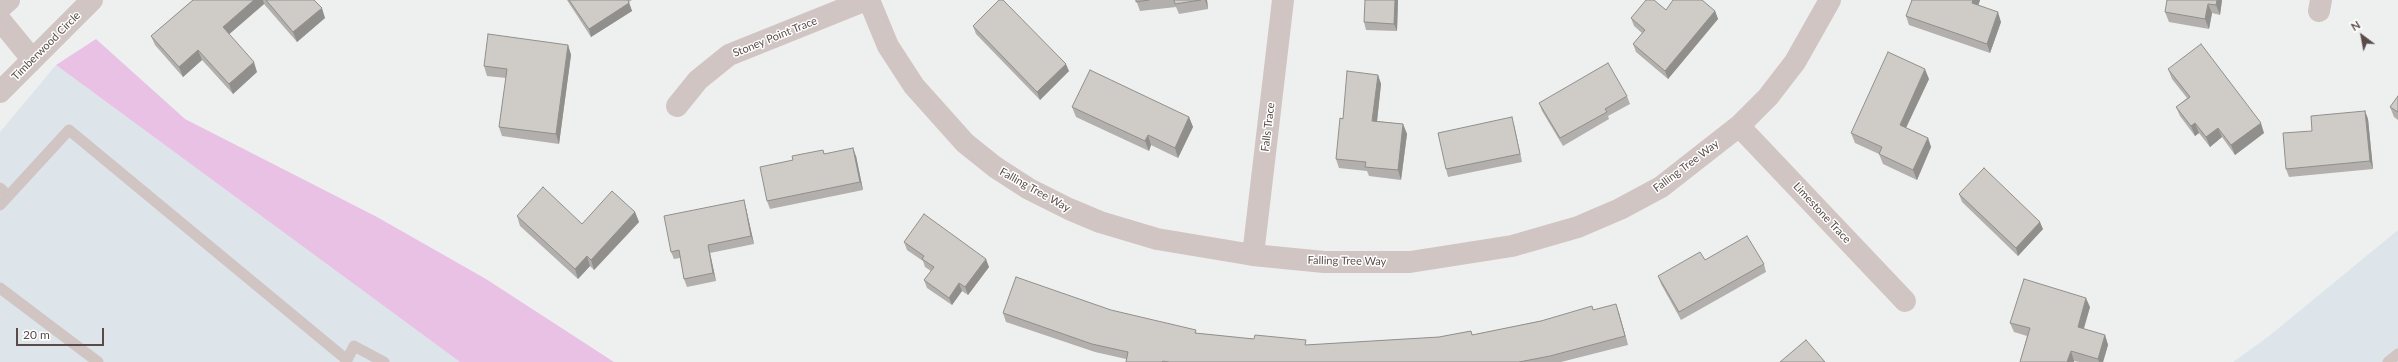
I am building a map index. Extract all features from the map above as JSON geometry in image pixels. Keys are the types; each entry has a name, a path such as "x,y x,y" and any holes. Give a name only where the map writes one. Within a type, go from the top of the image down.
{"street":[{"path":"0,8 9,0"},
{"name":"Timberwood Circle","path":"0,92 92,0"},
{"name":"Stoney Point Trace","path":"677,106 698,80 729,55 868,0"},
{"name":"Falling Tree Way","path":"868,0 888,46 914,86 965,143 995,167 1029,189 1069,209 1100,222 1157,239 1253,255 1324,262 1410,262 1512,246 1578,227 1620,209 1661,187 1739,126 1768,97 1795,62 1830,0"},
{"name":"Falls Trace","path":"1253,255 1283,0"},
{"path":"0,20 32,59"},
{"name":"Limestone Trace","path":"1739,126 1905,301"}],"lane":[{"path":"0,205 69,130 346,361 354,346 384,362"},
{"path":"0,188 8,196"},
{"path":"0,288 98,362"},
{"path":"2388,362 2398,354"}],"shaded area":[{"path":"96,39 185,119 377,217 486,279 614,362 460,362 56,65"},
{"path":"56,65 460,362 0,362 0,132"},
{"path":"2398,230 2398,362 2233,362 2269,336"}],"building":[{"path":"193,0 254,0 223,27 254,62 229,84 198,50 179,67 151,36"},
{"path":"266,0 314,0 322,8 293,32"},
{"path":"569,0 628,0 629,3 589,29"},
{"path":"999,0 1003,0 1066,64 1037,92 973,26"},
{"path":"1136,0 1149,0 1136,2"},
{"path":"1174,0 1201,0 1175,4"},
{"path":"1365,0 1395,0 1394,24 1364,22"},
{"path":"1646,0 1654,0 1666,10 1673,0 1702,0 1715,11 1665,71 1633,44 1645,30 1631,18"},
{"path":"1912,0 1973,0 1972,3 1998,12 1987,44 1906,16"},
{"path":"2167,0 2217,0 2216,5 2208,4 2205,19 2165,12"},
{"path":"488,34 568,45 556,134 499,127 507,69 484,66"},
{"path":"2201,44 2261,123 2231,145 2218,128 2206,137 2195,123 2191,126 2176,107 2190,97 2168,69"},
{"path":"1888,52 1925,69 1900,125 1928,138 1913,170 1879,154 1882,147 1851,133"},
{"path":"1608,63 1627,96 1605,109 1607,112 1560,138 1539,103"},
{"path":"1090,70 1189,117 1175,148 1148,135 1145,141 1072,107"},
{"path":"1347,71 1378,75 1372,121 1403,124 1398,170 1365,167 1366,162 1336,159 1340,118 1343,119"},
{"path":"2398,96 2398,112 2390,107"},
{"path":"2365,111 2370,161 2286,169 2283,133 2312,131 2311,116"},
{"path":"1512,117 1520,154 1446,169 1438,133"},
{"path":"853,148 860,182 767,201 760,167 793,160 792,156 823,150 824,154"},
{"path":"1984,168 2040,222 2016,248 1959,194"},
{"path":"543,187 582,224 612,191 635,212 591,260 587,256 575,269 517,216"},
{"path":"744,200 751,236 708,245 713,273 684,279 679,250 671,252 664,216"},
{"path":"924,214 986,259 965,287 959,283 949,298 924,280 934,267 922,259 924,256 904,242"},
{"path":"1747,236 1764,264 1679,312 1658,276 1700,252 1705,260"},
{"path":"1016,277 1111,310 1196,330 1195,333 1254,339 1255,335 1306,340 1305,345 1439,337 1471,331 1472,335 1541,321 1592,306 1593,310 1616,304 1625,336 1550,356 1519,362 1126,362 1128,352 1092,344 1003,313"},
{"path":"2024,279 2086,298 2078,327 2105,335 2098,359 2071,351 2067,362 2020,362 2030,328 2010,323"},
{"path":"1806,340 1825,362 1780,362"}]}
